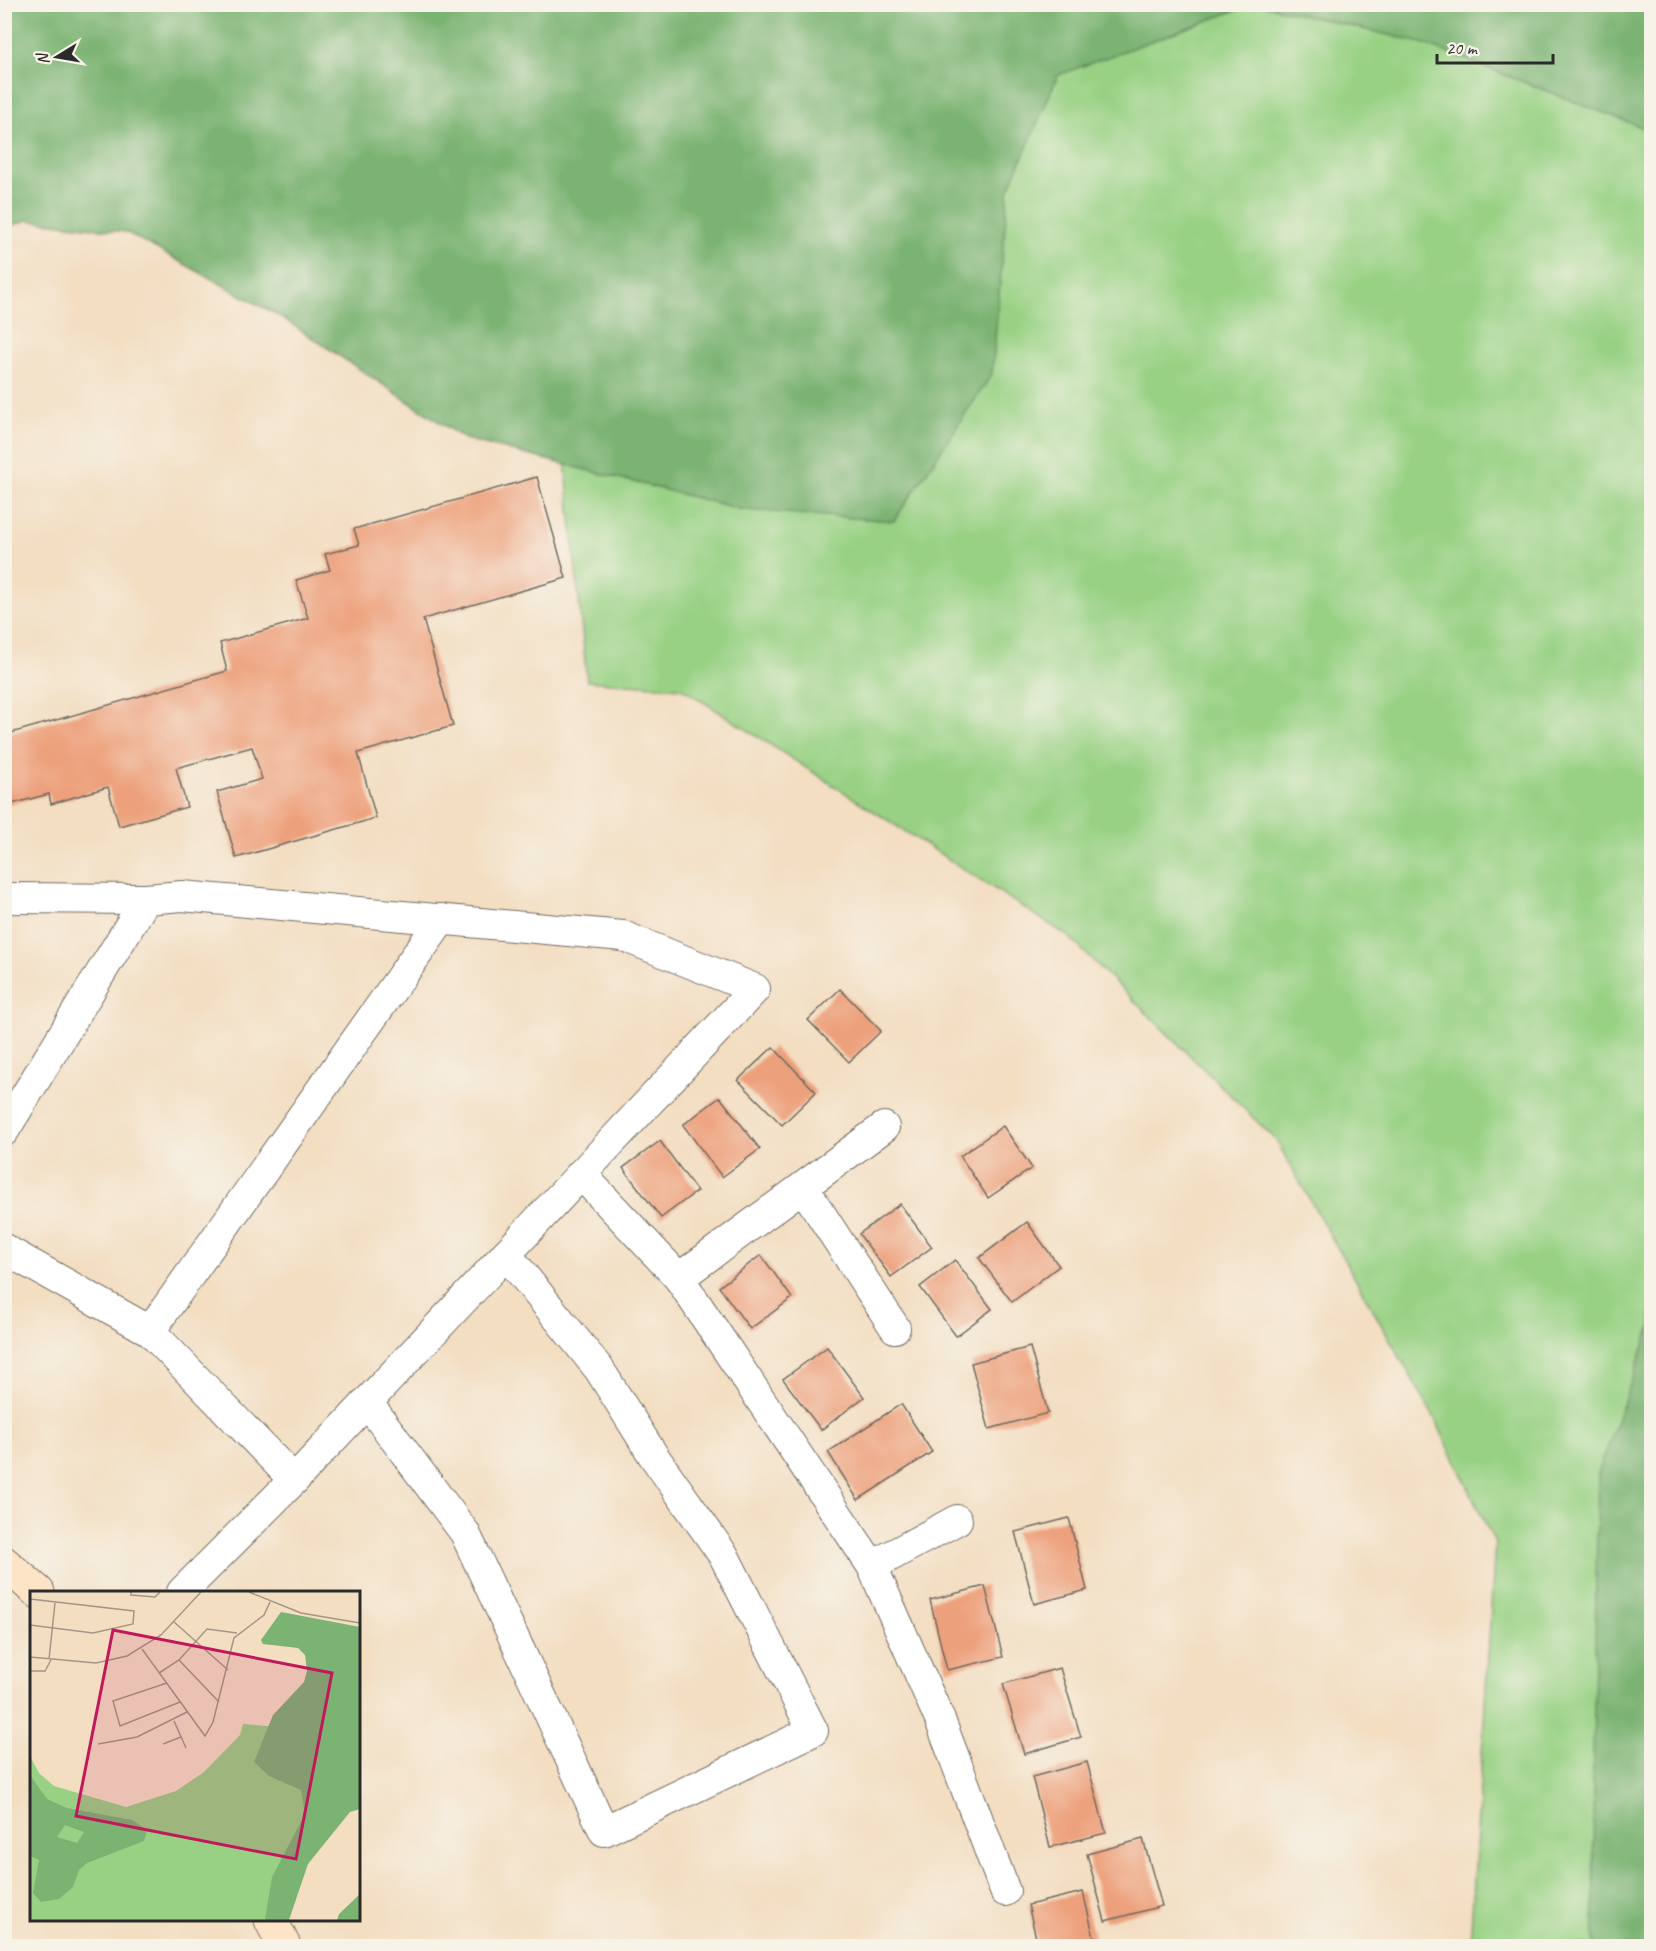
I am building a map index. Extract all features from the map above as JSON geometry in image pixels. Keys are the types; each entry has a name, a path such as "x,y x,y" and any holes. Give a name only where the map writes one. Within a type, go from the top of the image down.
{"street":[{"path":"4,898 146,899 182,896 622,936 755,989 294,1480 184,1591"},
{"path":"4,1131 146,899"},
{"path":"150,1330 442,919"},
{"path":"679,1278 884,1127"},
{"path":"581,1174 679,1278 872,1566 940,1720 1005,1891"},
{"path":"803,1187 895,1328"},
{"path":"4,1249 150,1330 294,1480"},
{"path":"367,1402 465,1533 604,1831 813,1731 723,1556 652,1455 599,1369 506,1254"},
{"path":"872,1566 957,1520"},
{"path":"4,1563 36,1591"},
{"path":"272,1921 284,1947"}],"green space":[{"path":"4,5 1250,5 1058,75 1008,191 992,374 894,521 744,510 465,439 281,317 126,232 28,220 5,228"},
{"path":"1036,5 1651,5 1651,1946 1470,1946 1495,1543 1434,1417 1276,1140 1068,936 682,688 587,681 557,379"},
{"path":"1263,5 1651,5 1651,131 1422,43"},
{"path":"1651,1326 1651,1946 1594,1946 1593,1764 1598,1474"}],"building":[{"path":"537,477 566,578 423,619 453,726 358,753 376,818 236,858 217,792 262,779 252,747 176,768 187,807 119,826 108,787 51,804 49,794 4,806 4,735 227,671 220,643 308,618 296,580 330,570 325,554 359,545 354,529"},
{"path":"840,989 881,1031 849,1062 808,1020"},
{"path":"773,1047 816,1092 782,1125 738,1080"},
{"path":"720,1097 760,1149 722,1177 683,1125"},
{"path":"1003,1126 1032,1168 988,1198 960,1156"},
{"path":"660,1141 697,1191 661,1218 623,1168"},
{"path":"900,1204 932,1247 891,1277 859,1234"},
{"path":"1027,1222 1059,1266 1012,1302 979,1258"},
{"path":"761,1255 792,1298 750,1329 719,1287"},
{"path":"955,1260 992,1309 956,1336 920,1287"},
{"path":"827,1347 864,1397 821,1430 783,1379"},
{"path":"1030,1347 1048,1413 989,1429 971,1363"},
{"path":"901,1404 932,1452 858,1500 828,1452"},
{"path":"1069,1518 1087,1590 1034,1604 1015,1532"},
{"path":"985,1586 1003,1657 947,1670 930,1600"},
{"path":"1060,1668 1081,1737 1024,1754 1003,1684"},
{"path":"1087,1762 1106,1833 1050,1847 1032,1777"},
{"path":"1143,1839 1162,1906 1105,1921 1087,1854"},
{"path":"1083,1892 1096,1946 1038,1946 1028,1905"}]}
